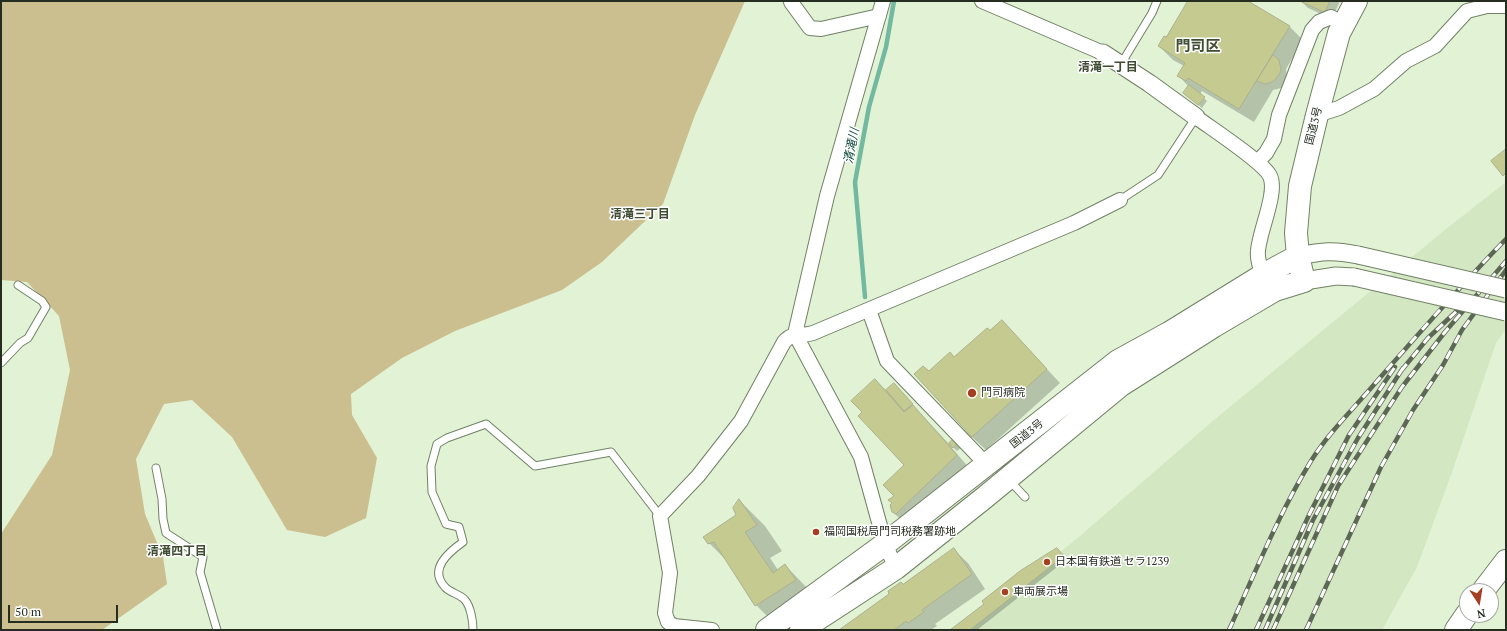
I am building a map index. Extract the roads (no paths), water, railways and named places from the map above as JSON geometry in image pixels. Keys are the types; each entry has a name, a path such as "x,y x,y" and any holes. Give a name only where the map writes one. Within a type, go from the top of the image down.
{"highway":[{"name":"国道3号","path":"802,630 896,568 945,530 1121,385 1214,326 1275,290 1304,281 1298,256 1296,233 1300,186 1317,114 1338,37 1356,1"},
{"name":"国道3号","path":"767,630 885,544 1118,361 1169,333 1263,274 1298,256"},
{"path":"1489,583 1506,561"}],"street":[{"path":"883,1 827,196 795,334 861,457 885,544 896,568"},
{"path":"982,1 1103,53 1149,83 1257,162 1268,172 1271,177 1272,190 1258,251 1259,264 1263,274"},
{"path":"791,2 810,28 821,29 879,16"},
{"path":"1317,114 1339,108 1374,89 1406,61 1434,46 1467,11 1487,6 1506,6"},
{"path":"1257,162 1266,153 1274,140 1279,115 1312,30 1319,22 1330,17 1344,25"},
{"path":"712,630 674,626 668,622 666,613 670,573 660,516 698,476 741,421 788,336 813,333 1074,223 1120,200"},
{"path":"1298,256 1320,251 1338,251 1506,289"},
{"path":"1304,281 1336,276 1354,277 1506,312"},
{"path":"869,310 887,361 986,466"}],"lane":[{"path":"1121,64 1152,13 1157,1"},
{"path":"1120,200 1158,175 1196,117"},
{"path":"1,363 20,343 28,338 46,307 42,301 18,285"},
{"path":"473,630 473,623 466,600 444,586 440,577 440,564 447,554 463,542 459,528 446,524 432,492 431,466 437,444 447,438 486,424 535,466 611,452 660,516"},
{"path":"156,468 162,499 166,533 203,557 200,572 217,630"},
{"path":"1007,478 1025,498"}],"waterway":[{"name":"清滝川","path":"865,297 855,182 869,107 886,47 894,1"}],"railway":[{"path":"1229,630 1277,523 1299,481 1318,450 1343,419 1425,326 1506,239"},
{"path":"1273,630 1338,486 1402,387 1445,332 1506,261"},
{"path":"1306,630 1381,467 1413,410 1443,365 1462,330 1506,270"},
{"path":"1401,371 1428,338 1461,307"},
{"path":"1256,630 1309,515 1349,435 1395,367"},
{"path":"1265,630 1313,520 1358,438 1403,368"}],"place":[{"name":"門司病院","path":"972,393"},
{"name":"福岡国税局門司税務署跡地","path":"816,532"},
{"name":"日本国有鉄道 セラ1239","path":"1047,562"},
{"name":"車両展示場","path":"1005,592"}],"district":[{"name":"門司区","path":"1198,47"},
{"name":"清滝一丁目","path":"1108,68"},
{"name":"清滝三丁目","path":"640,215"},
{"name":"清滝四丁目","path":"177,552"}]}
